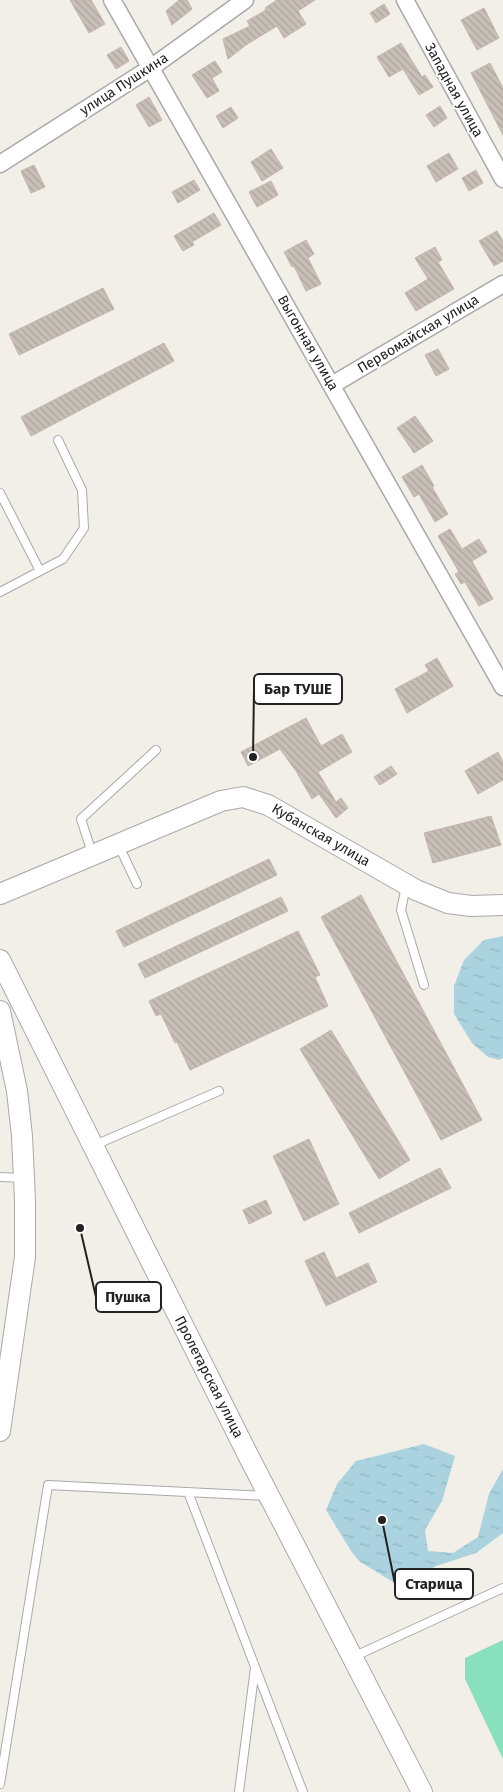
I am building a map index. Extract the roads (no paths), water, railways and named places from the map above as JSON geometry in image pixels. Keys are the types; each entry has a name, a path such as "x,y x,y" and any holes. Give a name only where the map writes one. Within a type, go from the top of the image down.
{"street":[{"name":"Выгонная улица","path":"112,0 152,67 503,687"},
{"name":"улица Пушкина","path":"0,164 152,67 244,0"},
{"name":"Западная улица","path":"406,0 503,179"},
{"name":"Первомайская улица","path":"332,385 503,284"},
{"name":"Кубанская улица","path":"0,894 221,801 242,797 268,805 416,890 448,903 471,906 503,905"},
{"name":"Пролетарская улица","path":"0,960 269,1496 422,1792"},
{"path":"0,1011 17,1091 24,1178 25,1257 0,1431"}],"lane":[{"path":"0,592 63,559 84,528 82,490 58,440"},
{"path":"0,493 40,571"},
{"path":"92,855 81,819 156,750"},
{"path":"118,844 138,884"},
{"path":"406,884 401,910 424,985"},
{"path":"93,1146 219,1091"},
{"path":"0,1177 24,1178"},
{"path":"0,1784 48,1486 269,1496"},
{"path":"188,1492 303,1792"},
{"path":"353,1657 503,1588"},
{"path":"239,1792 255,1666"}],"water":[{"path":"503,936 503,1058 499,1060 488,1057 472,1043 454,1014 454,986 464,960 484,940"},
{"path":"424,1444 455,1456 442,1501 425,1530 428,1551 453,1553 478,1537 489,1494 503,1469 503,1533 476,1553 436,1566 415,1578 393,1582 359,1561 326,1510 337,1484 356,1461"}],"place":[{"name":"Бар ТУШЕ","path":"253,757"},
{"name":"Пушка","path":"80,1228"},
{"name":"Старица","path":"382,1520"}]}
